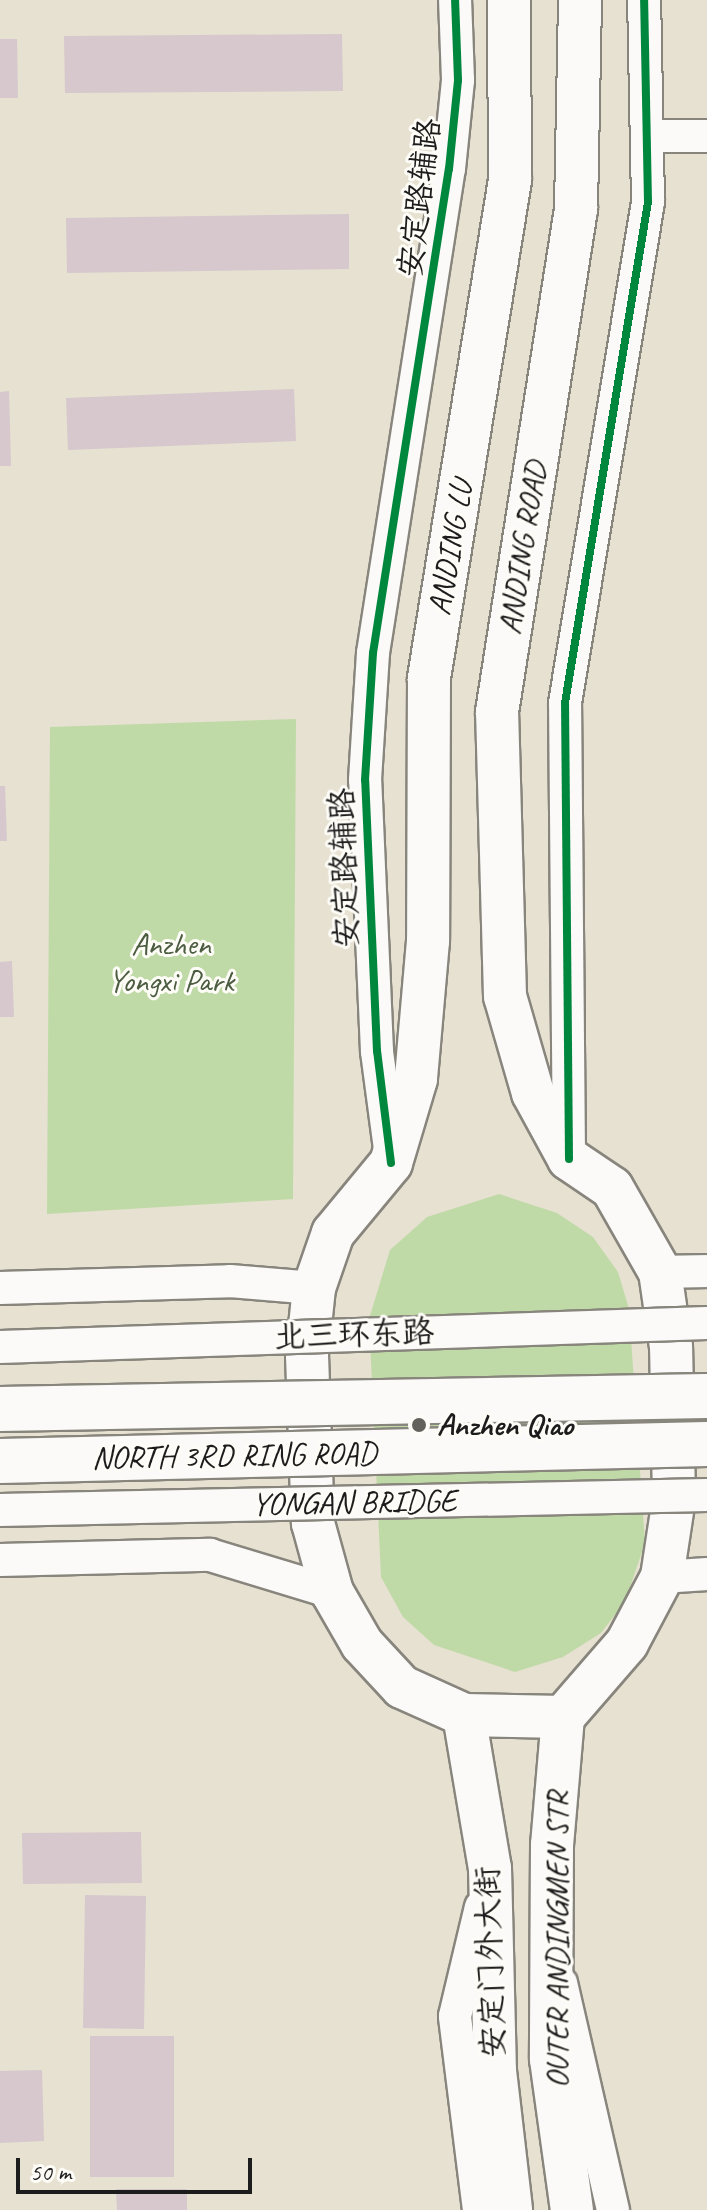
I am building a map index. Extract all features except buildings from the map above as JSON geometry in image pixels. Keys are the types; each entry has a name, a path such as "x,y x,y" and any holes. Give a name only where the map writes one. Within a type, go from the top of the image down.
{"highway":[{"name":"NORTH 3RD RING ROAD","path":"0,1409 707,1396"},
{"name":"NORTH 3RD RING ROAD","path":"0,1461 707,1444"}],"main road":[{"name":"ANDING LU","path":"391,1163 411,1098 428,956 429,678 510,180 509,0"},
{"name":"ANDING ROAD","path":"569,1159 533,1093 505,996 497,712 576,209 580,0"},
{"path":"391,1163 333,1233 314,1288 307,1355 313,1523 332,1592 362,1644 402,1687 464,1715 563,1717 627,1643 662,1577 674,1499 671,1347 660,1272 612,1188 569,1159"},
{"name":"安定门外大街","path":"464,1715 490,1868 495,2071 511,2210"},
{"name":"OUTER ANDINGMEN STR","path":"563,1717 552,1946 551,2059 572,2210"}],"street":[{"name":"安定路辅路","path":"391,1163 377,1051 365,780 373,653 449,169 458,80 455,0"},
{"path":"569,1159 565,703 637,286 647,136 644,0"},
{"path":"647,136 707,136"},
{"path":"660,1272 707,1271"},
{"path":"0,1288 230,1281 314,1288"},
{"name":"北三环东路","path":"0,1347 707,1323"},
{"name":"YONGAN BRIDGE","path":"0,1510 707,1495"},
{"path":"0,1560 210,1555 332,1592"},
{"path":"662,1577 707,1574"},
{"path":"479,2210 455,2016 490,1868"},
{"path":"552,1946 613,2210"}],"green space":[{"name":"Anzhen Yongxi Park","path":"296,719 293,1199 47,1214 50,727"},
{"path":"499,1194 557,1213 593,1237 618,1272 629,1309 645,1543 625,1602 601,1633 563,1657 515,1672 434,1645 403,1617 381,1577 369,1319 390,1250 427,1217"}],"cycle path":[{"path":"391,1163 377,1051 365,780 373,653 449,169 458,80 455,0"},
{"path":"569,1159 565,703 648,202 644,0"}],"place":[{"name":"Anzhen Qiao","path":"419,1425"}]}
